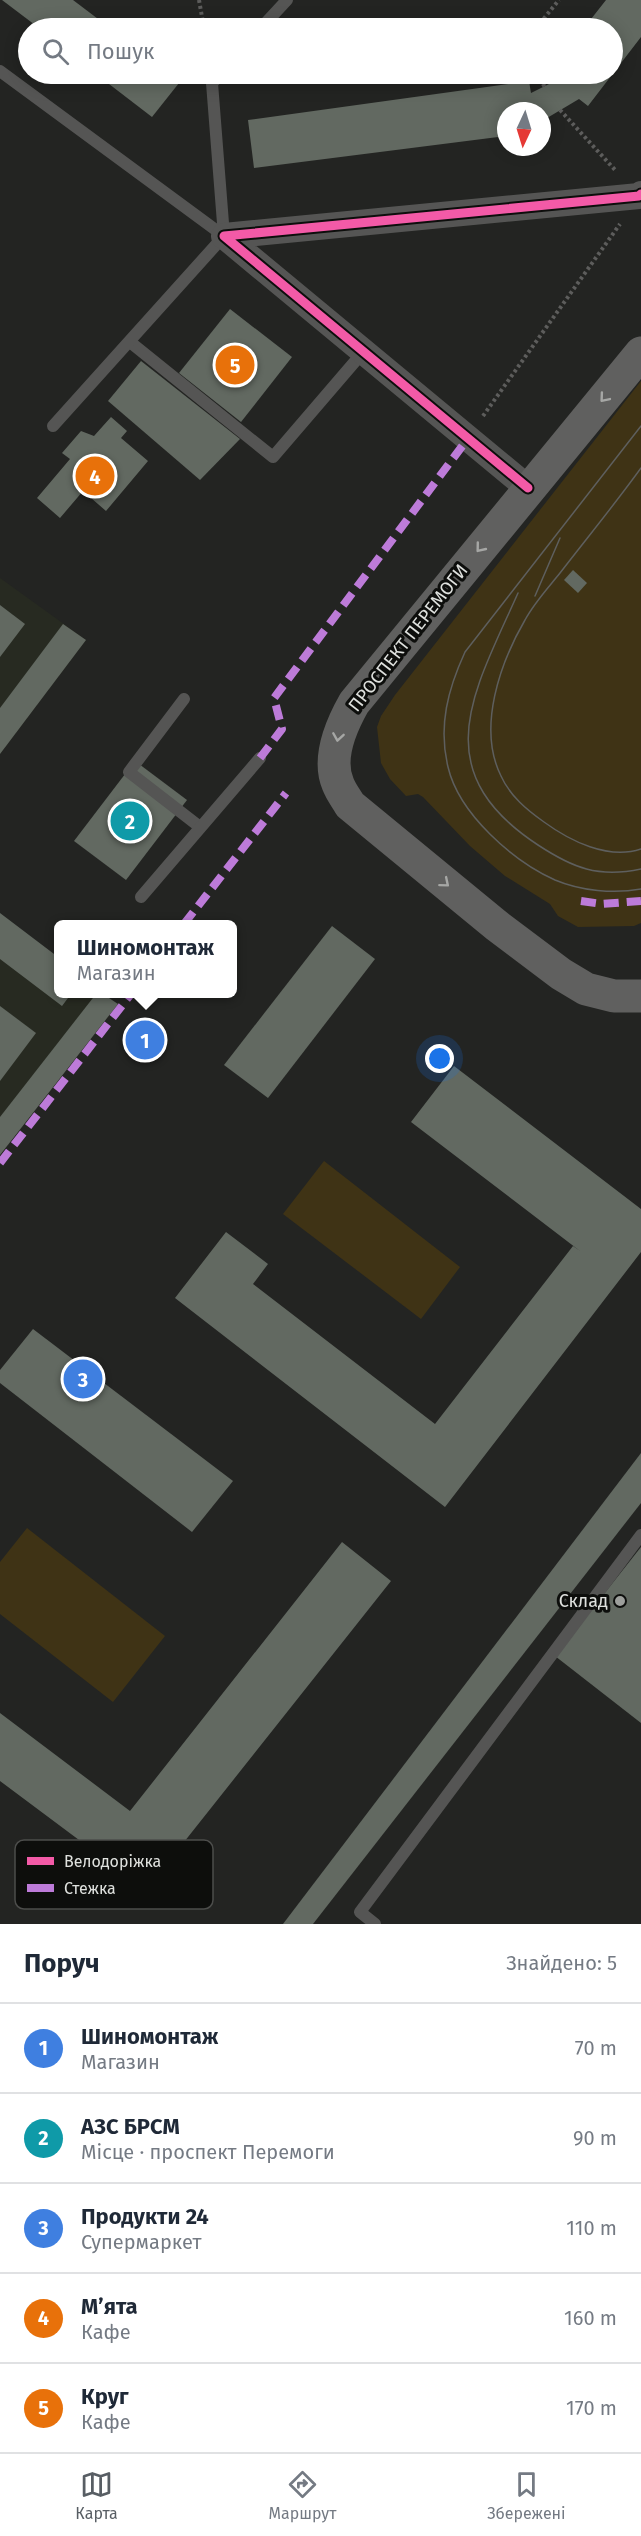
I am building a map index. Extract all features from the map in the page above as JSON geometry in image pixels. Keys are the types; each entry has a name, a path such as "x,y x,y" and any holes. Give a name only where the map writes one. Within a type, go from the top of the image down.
{"main road":[{"name":"ПРОСПЕКТ ПЕРЕМОГИ","path":"641,353 354,703 340,727 335,759 337,783 350,805 496,925 561,974 586,989 614,996 641,996"}],"street":[{"path":"224,236 640,195"},
{"path":"224,236 528,488"}],"lane":[{"path":"270,18 287,0"},
{"path":"0,71 224,236"},
{"path":"53,426 224,236 212,84"},
{"path":"130,342 273,457 364,351"},
{"path":"184,699 129,772 200,827"},
{"path":"141,897 260,758"},
{"path":"375,1924 360,1912 641,1535"}],"path":[{"path":"200,0 203,18"},
{"path":"544,18 559,0"},
{"path":"469,437 640,195 560,110"}],"shaded area":[{"path":"641,381 641,923 634,926 578,927 558,916 550,904 505,876 470,846 423,797 418,794 406,796 390,779 381,763 377,727 381,716 395,695"},
{"path":"0,578 86,640 0,754"},
{"path":"0,915 54,956 54,998 109,998 118,1004 0,1155"},
{"path":"324,1161 460,1267 421,1319 283,1214"},
{"path":"27,1528 165,1636 113,1702 0,1614 0,1562"}],"building":[{"path":"2,0 73,0 97,18 26,18"},
{"path":"606,0 641,0 641,37 623,60 623,18 592,18"},
{"path":"109,84 178,84 152,117"},
{"path":"507,84 530,84 531,93 549,84 605,84 588,106 579,99 551,116 551,102 497,102 497,137 254,168 248,120"},
{"path":"230,309 292,357 241,422 179,373"},
{"path":"141,361 240,439 200,480 108,401"},
{"path":"111,417 127,431 121,438 148,461 106,511 83,491 60,518 37,498 70,459 62,453 81,431 94,436"},
{"path":"573,570 587,583 578,593 564,580"},
{"path":"0,605 25,624 0,657"},
{"path":"63,624 86,640 0,754 0,708"},
{"path":"135,761 187,800 126,880 74,841"},
{"path":"0,913 54,954 54,998 68,998 62,1006 0,959"},
{"path":"332,926 375,959 268,1098 224,1065"},
{"path":"93,998 109,998 118,1004 0,1155 0,1117"},
{"path":"0,1006 36,1033 0,1081"},
{"path":"454,1066 641,1209 641,1252 445,1507 175,1298 226,1232 268,1264 253,1284 435,1424 573,1246 580,1251 411,1122"},
{"path":"33,1329 233,1481 192,1532 0,1383 0,1370"},
{"path":"641,1453 641,1503 313,1924 283,1924"},
{"path":"342,1542 391,1581 186,1840 79,1840 0,1781 0,1713 130,1811"},
{"name":"Склад","path":"641,1547 641,1723 555,1656"}],"tram line":[{"path":"641,426 465,652 446,708 444,737 448,767 463,802 490,834 522,861 555,880 576,887 620,891 641,889"},
{"path":"641,468 525,620 507,656 491,717 494,757 509,790 520,802 554,829 577,842 616,852 641,849"},
{"path":"535,596 560,538"},
{"path":"518,593 475,696 469,728 470,758 481,788 503,817 538,845 563,860 599,871 641,869"}],"marked path":[{"path":"260,758 282,729 274,698 469,437"},
{"path":"187,920 286,793"},
{"path":"581,901 602,904 641,901"},
{"path":"0,1163 128,998"}],"cycle path":[{"path":"528,488 224,236 641,194"}],"place":[{"name":"Круг","path":"235,365"},
{"name":"Мʼята","path":"95,476"},
{"name":"АЗС БРСМ","path":"130,821"},
{"name":"Шиномонтаж","path":"145,1040"},
{"name":"Продукти 24","path":"83,1379"},
{"name":"Склад","path":"620,1601"}]}
